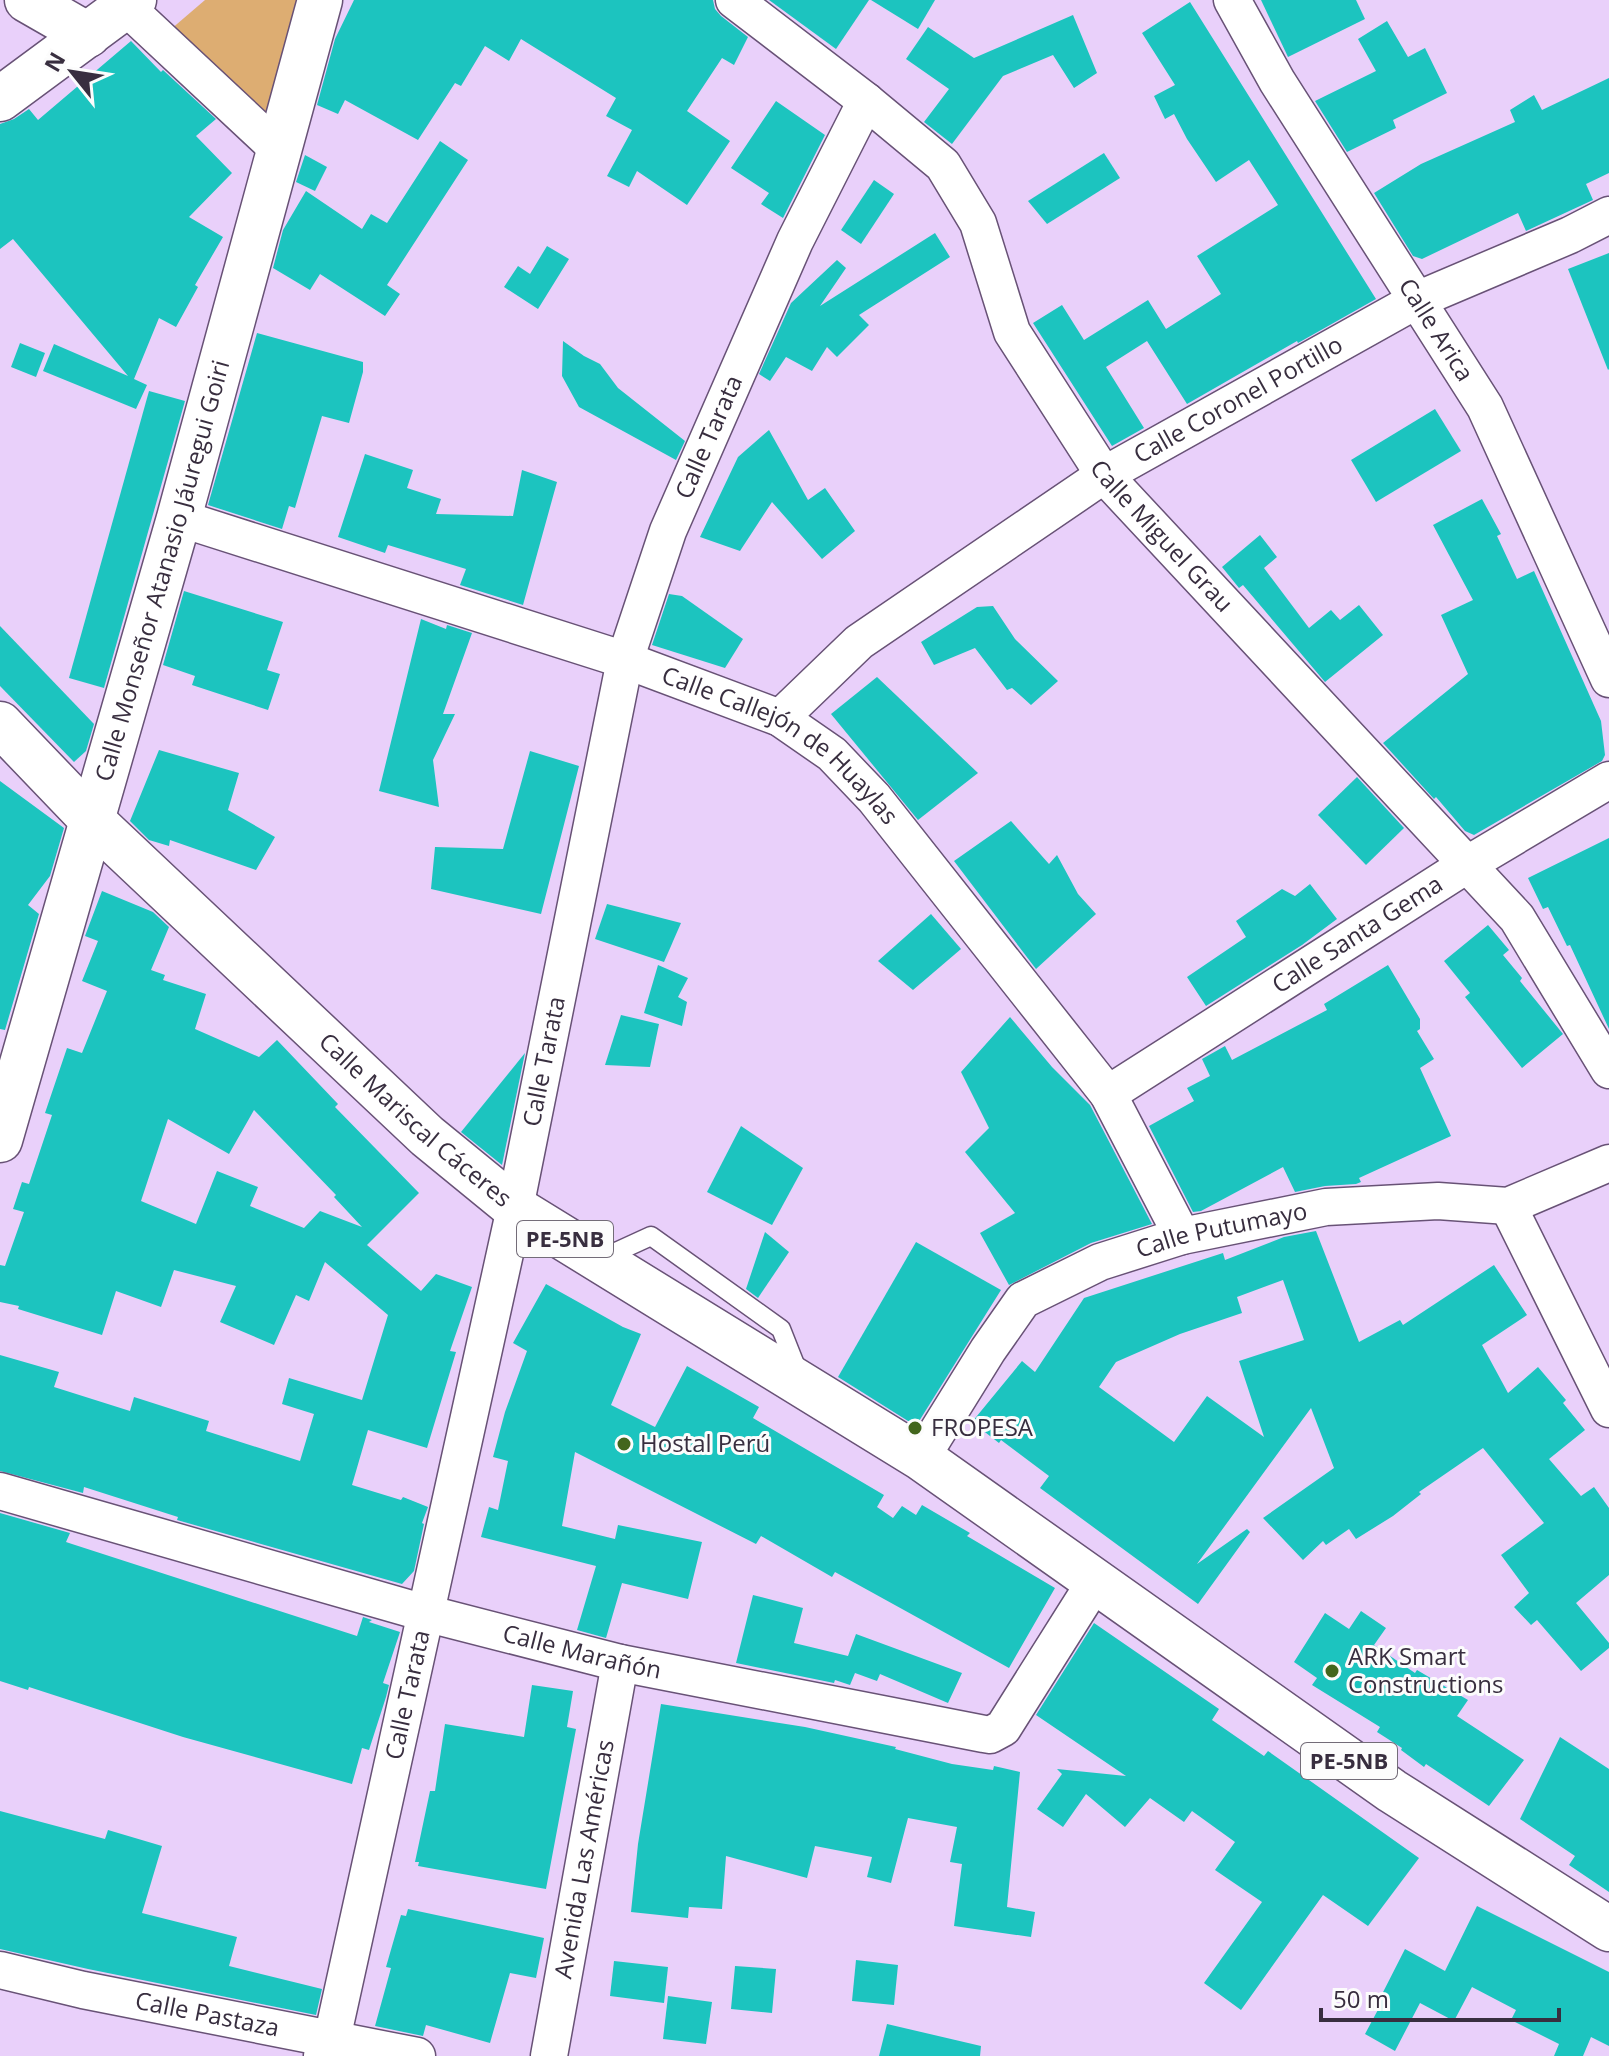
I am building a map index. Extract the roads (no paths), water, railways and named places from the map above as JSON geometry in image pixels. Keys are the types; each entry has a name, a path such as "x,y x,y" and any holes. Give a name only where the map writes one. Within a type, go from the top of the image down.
{"main road":[{"path":"27,0 88,35"},
{"name":"Calle Monseñor Atanasio Jáuregui Goiri","path":"0,1140 179,518 320,0"},
{"path":"0,99 129,3"},
{"name":"PE-5NB","path":"0,724 93,821"},
{"name":"Calle Mariscal Cáceres","path":"93,821 427,1136 515,1208 921,1458 1095,1582"},
{"name":"PE-5NB","path":"1095,1582 1392,1791 1609,1929"}],"street":[{"name":"Calle Miguel Grau","path":"734,0 866,101 943,165 978,223 1012,332 1104,475 1517,918 1609,1070"},
{"name":"Calle Arica","path":"1232,0 1277,81 1485,407 1609,679"},
{"path":"129,3 278,149"},
{"name":"Calle Tarata","path":"327,2048 515,1208 625,660 668,531 795,241 866,101"},
{"name":"Calle Coronel Portillo","path":"780,718 859,642 1104,475 1417,300 1570,235 1609,215"},
{"name":"Calle Callejón de Huaylas","path":"179,518 625,660 780,718 832,754 874,798 1108,1094 1182,1236"},
{"name":"Calle Santa Gema","path":"1108,1094 1468,864 1609,780"},
{"name":"Calle Putumayo","path":"921,1458 1023,1300 1100,1262 1182,1236 1326,1207 1438,1201 1508,1206 1609,1163"},
{"path":"1508,1206 1609,1409"},
{"name":"Calle Marañón","path":"0,1491 425,1613 620,1663 990,1735 1003,1728 1095,1582"},
{"name":"Avenida Las Américas","path":"549,2056 620,1663"},
{"name":"Calle Pastaza","path":"0,1970 327,2048 417,2056"}],"place":[{"name":"FROPESA","path":"915,1428"},
{"name":"Hostal Perú","path":"624,1444"},
{"name":"ARK Smart Constructions","path":"1332,1671"}]}
